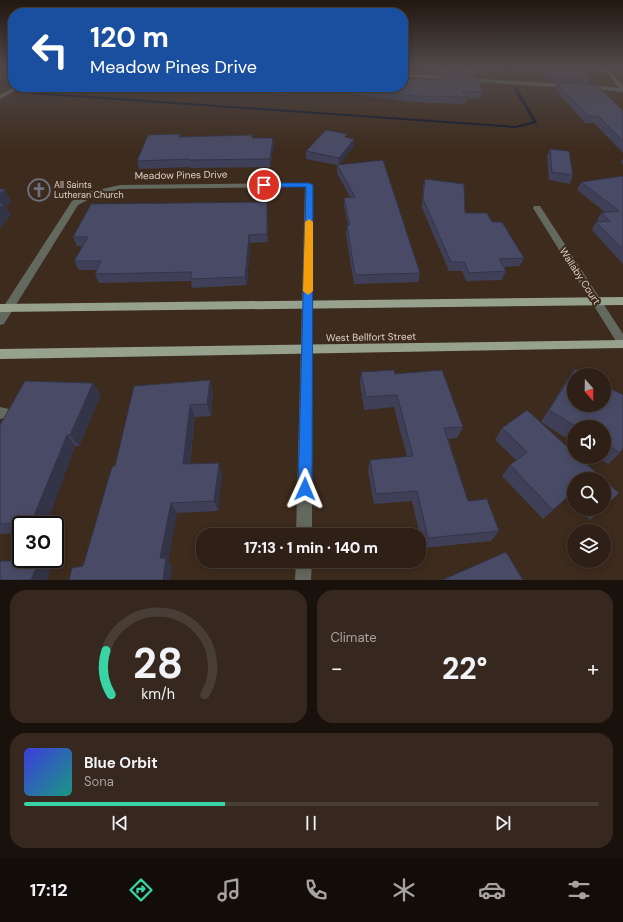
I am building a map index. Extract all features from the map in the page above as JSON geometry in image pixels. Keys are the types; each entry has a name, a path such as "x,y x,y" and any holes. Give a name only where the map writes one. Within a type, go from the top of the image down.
{"main road":[{"path":"4,308 308,306 623,301"},
{"name":"West Bellfort Street","path":"0,354 623,344"}],"street":[{"name":"Meadow Pines Drive","path":"0,321 4,308 75,203 92,194 120,187 309,185 308,306"},
{"name":"Wallaby Court","path":"537,208 623,344"},
{"path":"304,528 308,306"},
{"path":"303,580 304,568"}],"building":[{"path":"405,95 465,95 467,97"},
{"path":"568,95 607,95 623,111 623,141 598,116 588,116"},
{"path":"326,130 347,134 345,137 354,139 339,158 306,151"},
{"path":"180,134 179,137 252,135 252,138 273,138 270,159 189,159 137,161 148,135"},
{"path":"550,149 569,151 573,175 552,172"},
{"path":"383,160 420,273 355,275 347,225 350,225 344,198 355,197 337,165"},
{"path":"623,176 623,249 596,222 610,221 601,213 619,211 581,182"},
{"path":"425,179 464,184 465,213 487,213 492,222 502,222 524,258 499,259 506,271 469,273 464,262 451,262 423,199"},
{"path":"0,189 5,189 0,194"},
{"path":"267,202 267,234 249,235 245,277 190,279 192,272 95,274 101,261 74,261 88,237 73,237 91,204"},
{"path":"394,370 395,374 442,370 463,427 444,428 468,501 487,499 499,531 428,538 417,491 376,494 370,460 413,456 397,395 366,397 361,372"},
{"path":"210,380 207,404 190,405 183,464 219,463 214,501 171,503 160,558 166,558 163,580 69,580 72,568 83,566 112,467 115,466 134,386"},
{"path":"25,381 93,383 70,435 67,435 34,516 12,516 12,524 0,524 0,425"},
{"path":"567,382 567,412 611,412 611,389 623,395 623,447 620,453 611,447 611,420 567,421 549,410"},
{"path":"527,410 567,447 567,464 587,464 595,472 567,472 567,497 553,510 510,465 527,452 502,428"},
{"path":"611,486 619,493 611,501"},
{"path":"506,552 523,580 442,580"},
{"path":"0,561 12,561 12,568 36,568 31,580 0,580"}],"waterway":[{"path":"61,95 516,127 535,122 519,95"}],"slow traffic":[{"path":"308,291 309,222"}],"place":[{"name":"All Saints Lutheran Church","path":"39,190"}],"route":[{"path":"264,185 309,185 305,489"}]}
